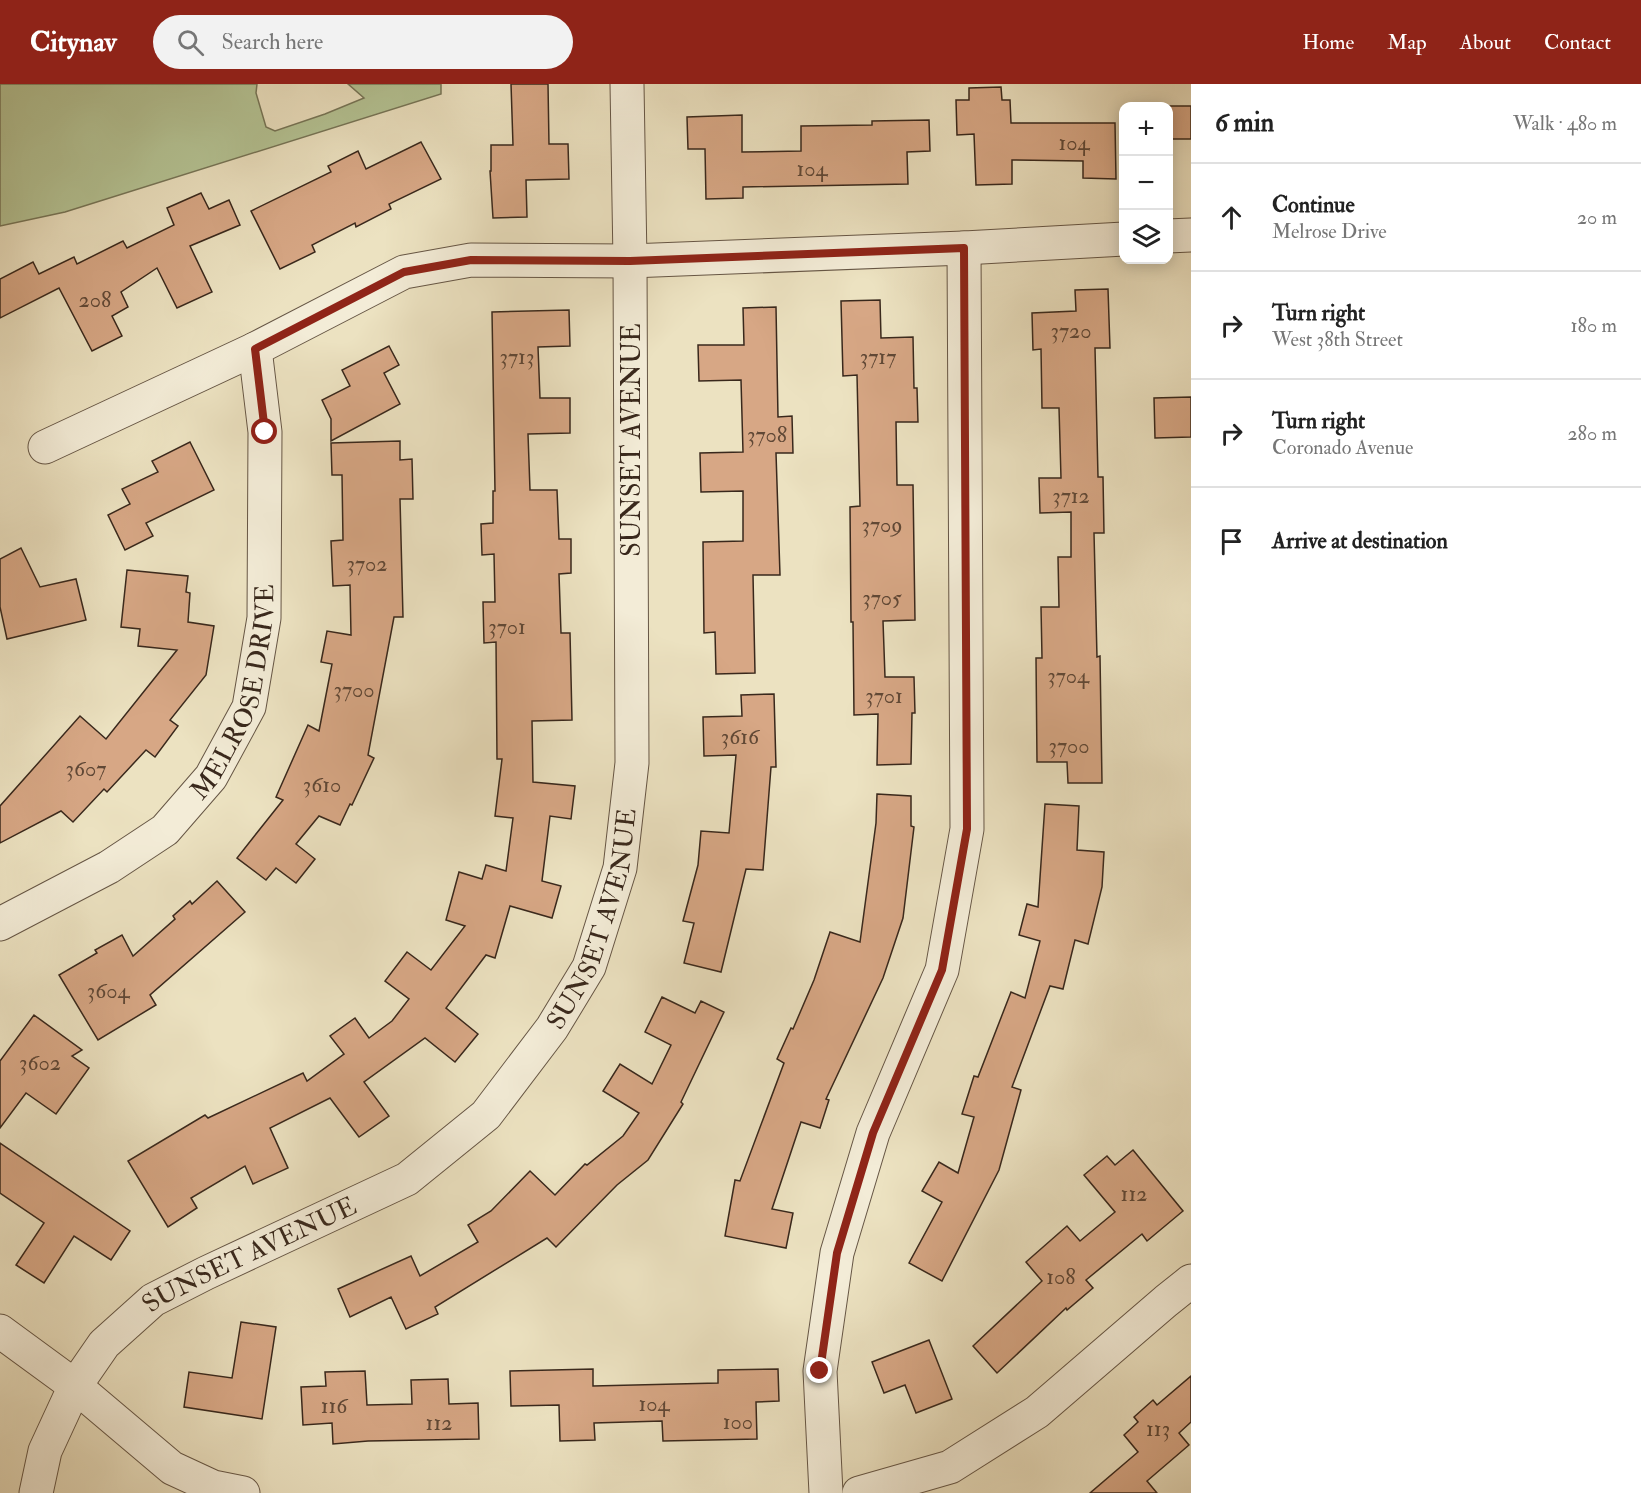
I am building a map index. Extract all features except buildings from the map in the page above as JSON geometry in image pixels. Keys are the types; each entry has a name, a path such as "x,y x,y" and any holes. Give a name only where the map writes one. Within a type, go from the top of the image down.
{"street":[{"name":"SUNSET AVENUE","path":"36,1493 45,1451 75,1386 104,1344 153,1300 407,1179 486,1115 552,1028 589,967 620,868 632,763 627,84"},
{"path":"1173,236 1191,235"},
{"path":"45,447 255,349 404,272 471,260 630,261 964,248 1119,239"},
{"path":"826,1493 820,1371 837,1253 873,1133 942,970 967,829 964,248"},
{"name":"MELROSE DRIVE","path":"0,924 109,867 165,830 211,777 249,707 264,618 265,432 255,349"},
{"path":"859,1493 950,1467 1037,1412 1191,1281"},
{"path":"0,1331 75,1386 172,1468 213,1487 243,1493"}],"green space":[{"path":"0,84 257,84 256,93 266,127 275,131 364,98 348,84 441,84 441,94 65,212 0,226"}],"route":[{"path":"265,432 255,349 404,272 471,260 630,261 964,248 967,829 942,970 873,1133 837,1253 820,1371"}]}
